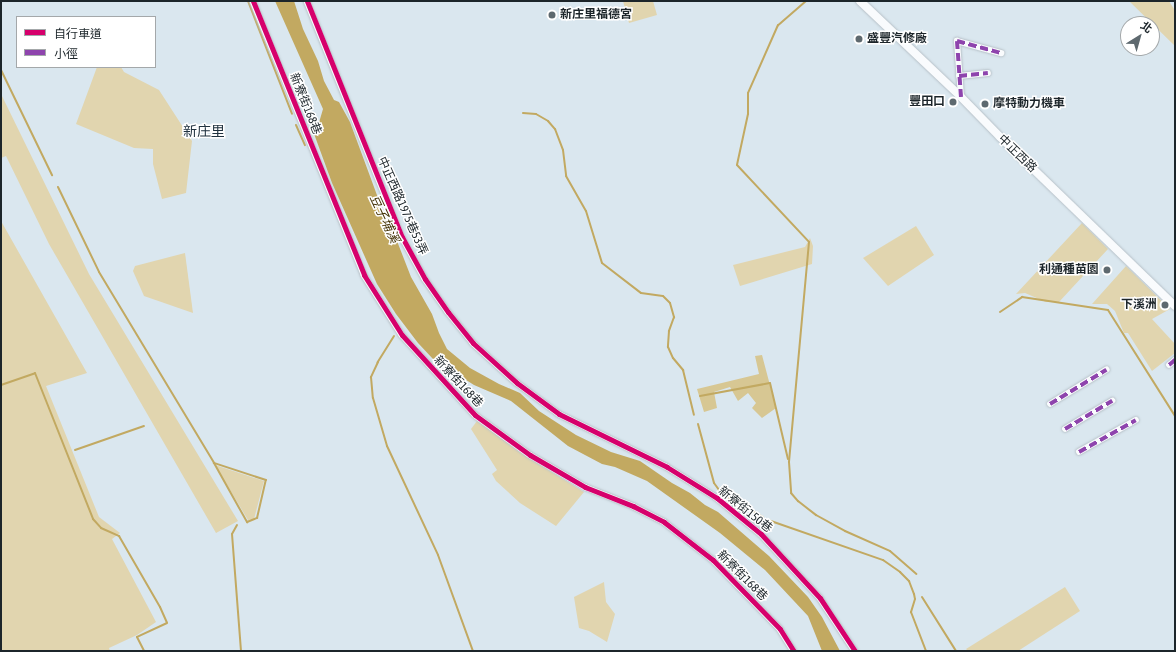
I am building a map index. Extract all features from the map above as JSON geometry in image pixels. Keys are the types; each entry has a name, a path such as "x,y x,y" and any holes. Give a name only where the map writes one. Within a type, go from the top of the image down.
{"main road":[{"name":"中正西路","path":"860,1 961,97 1000,138 1175,306"}],"street":[{"name":"新寮街168巷","path":"253,1 364,275 402,335 475,415 530,455 585,487 633,506 664,522 713,560 780,629 794,651"},
{"name":"中正西路1975巷53弄","path":"307,1 396,223 415,262 440,301 473,343 516,383 559,414 629,448"},
{"path":"961,97 957,41 1002,53"},
{"path":"959,76 988,73"},
{"path":"1169,365 1175,360"},
{"path":"1050,404 1106,370"},
{"path":"1065,429 1112,401"},
{"path":"1079,452 1136,420"},
{"name":"新寮街150巷","path":"629,448 667,467 718,498 761,534 820,598 855,651"}],"shaded area":[{"path":"623,1 653,1 657,15 629,23"},
{"path":"1129,1 1169,1 1174,9 1175,8 1175,46 1160,31 1160,16 1144,16"},
{"path":"97,68 122,68 124,72 159,90 192,141 186,193 162,199 153,164 153,149 134,148 76,124"},
{"path":"1,94 89,274 238,521 216,533 49,244 6,156 1,158"},
{"path":"1,221 87,373 46,386 99,517 120,533 112,539 156,622 137,635 109,648 110,651 1,651"},
{"path":"1082,223 1108,249 1059,302 1046,302 1025,293 1016,294"},
{"path":"916,226 934,255 888,286 863,258"},
{"path":"810,238 813,246 812,264 740,286 733,265 805,247"},
{"path":"185,253 193,313 144,296 133,271 135,266"},
{"path":"1126,266 1170,309 1152,319 1175,344 1175,353 1152,371 1128,333 1124,333 1115,311 1107,304 1092,304"},
{"path":"762,355 776,408 762,418 752,408 756,403 748,393 738,401 730,387 714,392 717,408 704,412 697,389 759,374 755,356"},
{"path":"477,421 524,455 584,492 556,526 520,503 496,481 492,474 497,470 471,429"},
{"path":"215,465 264,481 254,519 248,520"},
{"path":"604,582 606,602 615,614 607,642 589,631 579,628 574,597"},
{"path":"1065,587 1080,611 1018,651 968,651 966,649"}],"water":[{"name":"豆子埔溪","path":"275,1 294,1 303,29 318,61 324,81 334,100 339,102 350,122 388,225 397,241 411,277 432,314 447,349 470,368 499,384 520,393 539,411 576,435 611,452 640,461 672,483 690,493 705,505 718,512 769,556 808,597 822,617 840,651 822,651 808,616 765,570 720,533 647,481 615,467 602,464 568,446 511,401 474,385 433,359 418,343 396,314 377,284 332,183 313,131 318,126 323,109"}],"waterway":[{"path":"248,1 292,114"},
{"path":"806,1 778,25 748,93 748,114 737,165 809,242 789,462 791,493 798,501 816,515 845,531 890,551 916,574"},
{"path":"1,70 52,175"},
{"path":"523,113 536,114 548,121 555,129 563,150 566,176 586,211 602,263 641,293 663,296 670,303 674,317 669,331 668,347 673,358 683,370 694,415"},
{"path":"296,125 305,145"},
{"path":"58,187 99,272 214,463 247,522 257,518 266,480 214,463"},
{"path":"1000,312 1022,297 1108,310 1175,416"},
{"path":"394,336 378,362 371,377 373,398 387,446 438,555 473,651"},
{"path":"1,385 35,373 93,519 101,528 119,536 160,607 167,623 137,637 144,651"},
{"path":"700,396 770,383 788,459"},
{"path":"698,424 714,483 722,494 763,517"},
{"path":"75,450 144,426"},
{"path":"768,520 883,560 900,572 909,581 914,594 915,599 911,612 926,651"},
{"path":"237,525 232,534 241,651"},
{"path":"922,597 956,651"}],"marked path":[{"path":"961,97 957,41 1001,53"},
{"path":"959,76 988,73"},
{"path":"1169,365 1175,360"},
{"path":"1050,404 1106,370"},
{"path":"1065,429 1112,401"},
{"path":"1079,452 1136,420"}],"cycle path":[{"path":"253,1 364,275 402,335 475,415 530,455 585,487 633,506 664,522 713,560 780,629 794,651"},
{"path":"307,1 402,237 425,279 448,312 473,343 517,383 559,414 667,467 717,498 761,534 820,598 855,651"}],"place":[{"name":"新庄里福德宮","path":"552,15"},
{"name":"盛豐汽修廠","path":"859,39"},
{"name":"豐田口","path":"953,102"},
{"name":"摩特動力機車","path":"985,104"},
{"name":"利通種苗園","path":"1107,270"},
{"name":"下溪洲","path":"1165,305"}],"district":[{"name":"新庄里","path":"204,131"}]}
